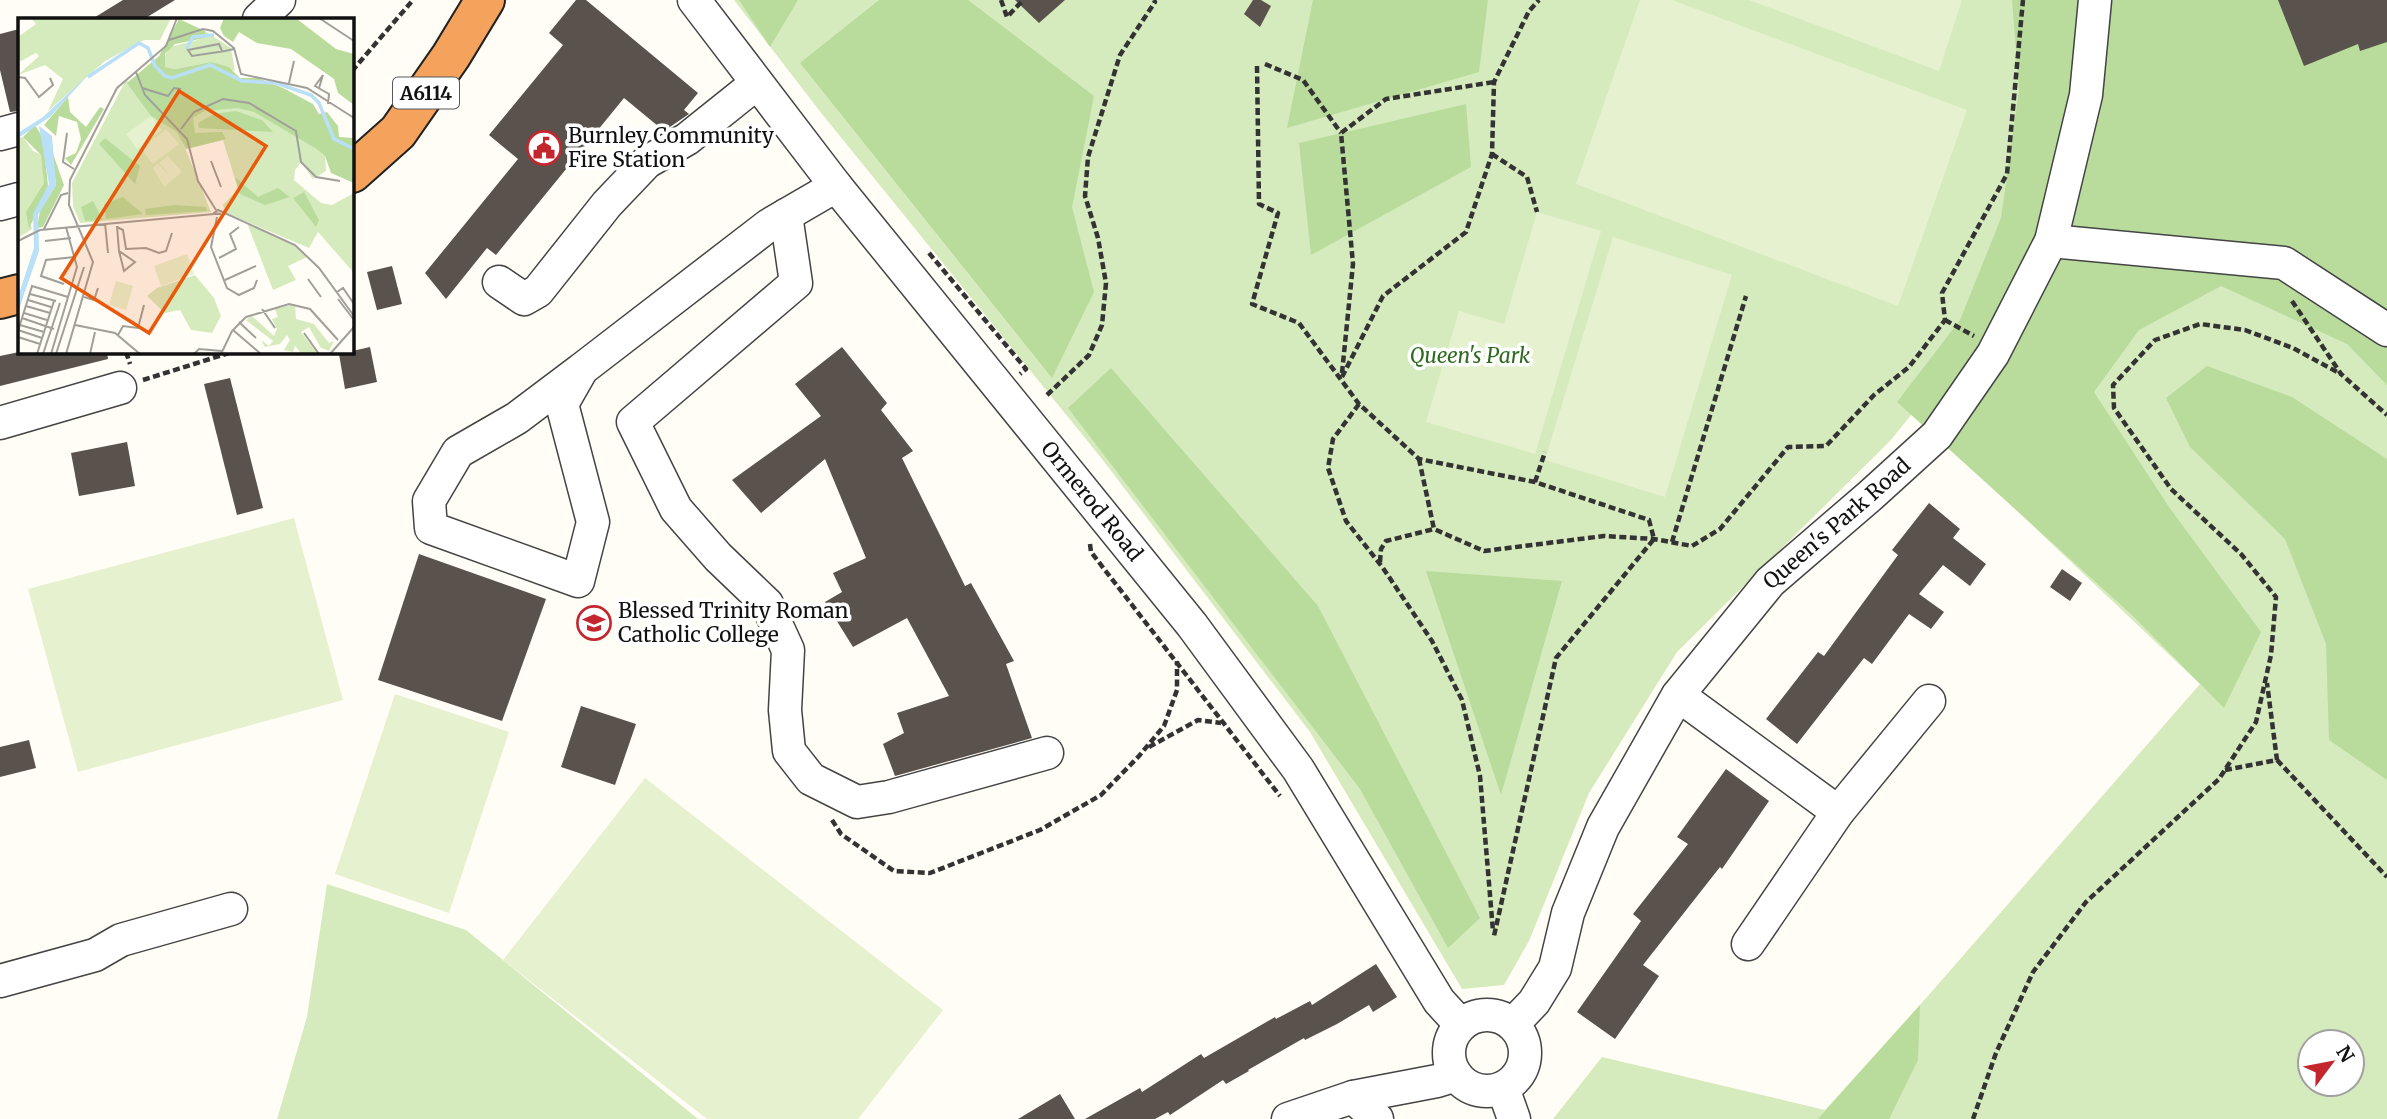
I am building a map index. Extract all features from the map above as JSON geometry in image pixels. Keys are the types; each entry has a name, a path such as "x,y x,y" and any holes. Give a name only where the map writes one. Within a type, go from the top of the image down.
{"highway":[{"name":"A6114","path":"354,171 398,132 451,56 485,0"},
{"path":"0,299 18,294"}],"street":[{"name":"Ormerod Road","path":"694,0 836,186 1192,625 1298,769 1439,1001 1461,1025"},
{"name":"Queen's Park Road","path":"1513,1024 1534,1002 1555,968 1568,914 1603,827 1678,695 1770,582 1937,435 1993,354 2051,241 2086,95 2095,0"},
{"path":"499,282 524,299 538,291 607,204 647,162 687,139 757,83"},
{"path":"0,134 18,129"},
{"path":"582,369 562,404 593,522 578,581 431,528 429,501 458,452 517,418 769,225 836,186"},
{"path":"0,204 18,199"},
{"path":"786,215 796,283 634,422 676,509 718,557 767,604 788,650 785,710 789,751 811,779 856,802 889,797 1047,753"},
{"path":"2051,241 2284,263 2387,330"},
{"path":"0,423 120,388"},
{"path":"1678,695 1838,812"},
{"path":"1748,944 1838,812 1929,701"},
{"path":"0,981 94,955 121,940 232,909"},
{"path":"1481,1015 1504,1018 1513,1024 1521,1034 1525,1046 1521,1071 1513,1081 1503,1088 1477,1090 1456,1075 1449,1054 1454,1033 1461,1025 1481,1015"},
{"path":"1288,1119 1353,1097 1456,1075"},
{"path":"1503,1088 1514,1119"},
{"path":"1353,1097 1377,1119"}],"path":[{"path":"354,69 413,0"},
{"path":"1001,0 1007,18 1023,0"},
{"path":"1047,395 1089,355 1102,326 1106,283 1098,238 1085,196 1087,157 1120,55 1145,20 1154,0"},
{"path":"1265,64 1303,80 1341,133 1353,264 1342,377 1383,296 1466,232 1492,153 1494,82 1529,11 1539,0"},
{"path":"1380,564 1381,549 1386,541 1434,529 1484,551 1604,536 1654,539 1692,546 1720,529 1788,447 1826,446 1874,395 1909,367 1945,320 1942,293 2007,174 2023,0"},
{"path":"1257,66 1259,204 1278,213 1252,304 1299,323 1359,404 1419,459 1535,482 1649,520 1654,539"},
{"path":"1341,133 1386,99 1494,82"},
{"path":"1492,153 1527,177 1537,212"},
{"path":"2261,261 2287,294 2341,374"},
{"path":"1672,542 1746,296"},
{"path":"1973,1119 1996,1053 2033,972 2085,902 2218,779 2256,723 2271,655 2276,597 2241,554 2171,489 2114,408 2113,385 2155,340 2200,324 2245,330 2293,348 2341,374 2387,415"},
{"path":"120,388 226,354"},
{"path":"1359,404 1333,439 1328,468 1346,521 1380,564 1432,640 1462,700 1480,776 1494,936 1556,658 1654,539"},
{"path":"1535,482 1545,452"},
{"path":"1419,459 1434,529"},
{"path":"811,779 814,793 841,834 894,870 930,873 1040,830 1101,795 1164,726 1177,690 1177,662"},
{"path":"2266,678 2277,760 2387,877"},
{"path":"1145,749 1198,720 1222,723"},
{"path":"2224,770 2277,760"}],"green space":[{"name":"Queen's Park","path":"734,0 2065,0 1968,345 1890,441 1677,652 1589,793 1529,941 1504,985 1462,989 1310,732 1102,459 822,114"},
{"path":"739,0 798,0 770,47"},
{"path":"879,0 968,0 1094,96 1072,207 1094,292 1052,378 800,63"},
{"path":"1313,0 1488,0 1479,72 1287,128"},
{"path":"1640,0 1672,0 1967,110 1898,306 1576,184"},
{"path":"1749,0 1962,0 1939,71"},
{"path":"2012,0 2387,0 2387,385 2347,344 2221,286 2139,330 2094,392 2169,507 2261,632 2224,708 2133,616 1897,402 1960,320 2001,218 2019,90"},
{"path":"1466,104 1471,167 1311,255 1299,143"},
{"path":"1537,212 1601,231 1535,454 1426,422 1459,311 1504,324"},
{"path":"1613,237 1732,275 1665,497 1545,460"},
{"path":"2051,241 2387,300 2387,1119 1553,1119 1602,1057 1825,1110 2200,684 1937,435"},
{"path":"2207,366 2292,397 2387,459 2387,780 2329,740 2326,644 2285,539 2190,447 2166,398"},
{"path":"1111,368 1318,606 1480,918 1448,948 1360,789 1068,408"},
{"path":"294,518 343,700 78,772 28,589"},
{"path":"1426,571 1562,581 1501,795"},
{"path":"395,694 509,732 449,913 335,874"},
{"path":"645,778 943,1010 858,1119 707,1119 503,960"},
{"path":"327,884 466,930 698,1119 277,1119 307,1017"},
{"path":"1920,1005 1918,1060 1889,1119 1818,1119"}],"building":[{"path":"123,0 175,0 146,18 94,18"},
{"name":"Burnley Community Fire Station","path":"576,0 586,0 698,93 684,110 689,114 664,131 624,98 496,255 487,248 446,299 425,273 518,159 489,135 563,45 549,33"},
{"path":"1015,0 1065,0 1039,23"},
{"path":"1253,0 1261,0 1271,6 1260,27 1244,14"},
{"path":"2278,0 2387,0 2387,42 2360,51 2358,44 2304,66"},
{"path":"18,29 18,111 10,112 0,70 0,34"},
{"path":"392,266 402,304 377,310 367,272"},
{"path":"370,347 377,382 345,389 339,354 354,354 354,351"},
{"path":"842,347 887,403 881,410 913,451 902,458 965,586 971,583 1014,661 1006,664 1032,738 895,776 883,744 904,733 897,713 949,696 907,618 853,647 825,602 842,592 833,573 866,558 825,459 761,513 732,480 821,416 795,384"},
{"path":"18,352 107,354 108,359 0,386 0,356"},
{"path":"230,378 263,508 237,515 204,384"},
{"path":"127,442 135,486 79,496 71,453"},
{"path":"1929,503 1960,529 1953,538 1986,564 1970,586 1943,565 1919,594 1944,612 1931,629 1909,614 1872,664 1864,658 1797,744 1766,719 1818,652 1824,656 1898,555 1892,550"},
{"path":"419,554 546,599 502,721 378,680"},
{"path":"2062,569 2082,583 2070,601 2050,587"},
{"path":"581,706 636,724 615,785 561,767"},
{"path":"29,740 36,768 0,777 0,747"},
{"path":"1726,769 1769,801 1722,869 1720,867 1643,965 1659,976 1615,1039 1577,1012 1641,921 1633,914 1688,844 1677,837"},
{"path":"1376,964 1397,997 1373,1012 1369,1005 1337,1024 1305,1040 1304,1038 1226,1084 1223,1080 1170,1115 1168,1112 1155,1119 1085,1119 1140,1088 1142,1092 1201,1054 1204,1058 1275,1017 1276,1019 1310,1001 1312,1005"},
{"path":"1060,1094 1075,1119 1018,1119"}],"place":[{"name":"Burnley Community Fire Station","path":"544,148"},
{"name":"Blessed Trinity Roman Catholic College","path":"594,623"}]}
